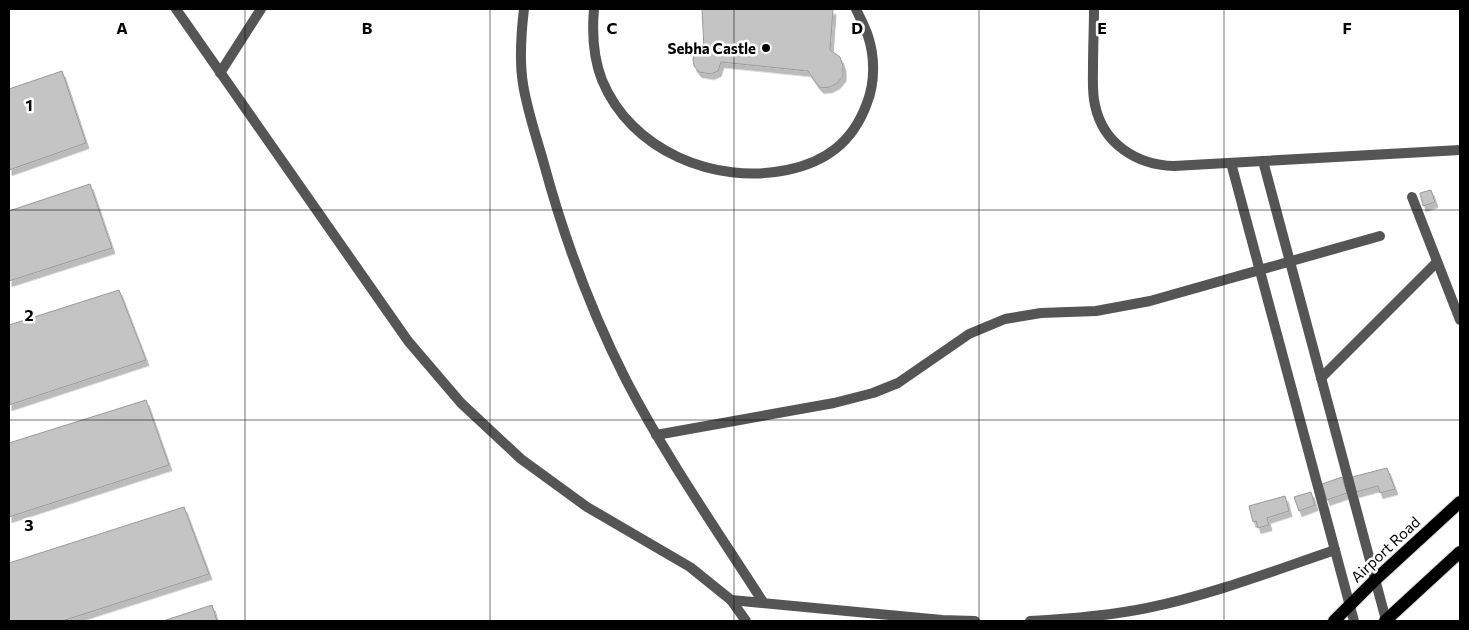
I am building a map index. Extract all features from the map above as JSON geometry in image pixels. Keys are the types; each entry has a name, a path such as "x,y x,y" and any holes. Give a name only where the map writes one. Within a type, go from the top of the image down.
{"main road":[{"name":"Airport Road","path":"1334,621 1375,580 1460,502"},
{"path":"1385,621 1460,552"}],"lane":[{"path":"176,9 408,340 461,403 521,459 587,507 690,567 731,600 746,621"},
{"path":"220,73 261,9"},
{"path":"524,9 521,32 523,85 557,212 575,262 626,379 656,435 692,494 763,602"},
{"path":"594,9 593,38 602,80 620,109 633,125 654,143 671,154 690,162 710,169 731,173 753,174 777,172 800,167 823,158 847,138 856,126 871,94 873,75 868,37 856,9"},
{"path":"1094,9 1094,98 1100,121 1108,136 1120,147 1132,156 1145,162 1159,166 1460,150"},
{"path":"1263,161 1385,621"},
{"path":"1231,163 1354,621"},
{"path":"1412,197 1460,320"},
{"path":"656,435 840,402 873,393 898,383 969,334 1005,319 1041,312 1096,311 1150,302 1380,236"},
{"path":"1321,378 1437,262"},
{"path":"1030,621 1078,618 1146,608 1212,592 1335,550"},
{"path":"731,600 942,620 975,621"}],"building":[{"name":"Sebha Castle","path":"702,9 833,9 830,50 840,57 843,66 843,76 830,87 821,88 808,71 721,62 718,71 711,74 699,72 694,66 693,59 699,49 704,48"},
{"path":"62,71 86,143 9,170 9,89"},
{"path":"90,184 112,248 9,281 9,211"},
{"path":"1431,190 1435,202 1423,206 1420,193"},
{"path":"119,290 146,360 9,405 9,325"},
{"path":"146,400 169,465 9,517 9,443"},
{"path":"1387,468 1395,489 1380,493 1378,486 1356,492 1352,477"},
{"path":"1342,477 1347,493 1327,500 1322,484"},
{"path":"1311,492 1315,505 1299,511 1294,497"},
{"path":"1285,496 1289,511 1267,518 1269,525 1258,528 1256,521 1253,522 1249,506"},
{"path":"184,507 209,574 62,621 9,621 9,563"},
{"path":"212,605 217,621 163,621"}],"place":[{"name":"Sebha Castle","path":"766,48"}]}
